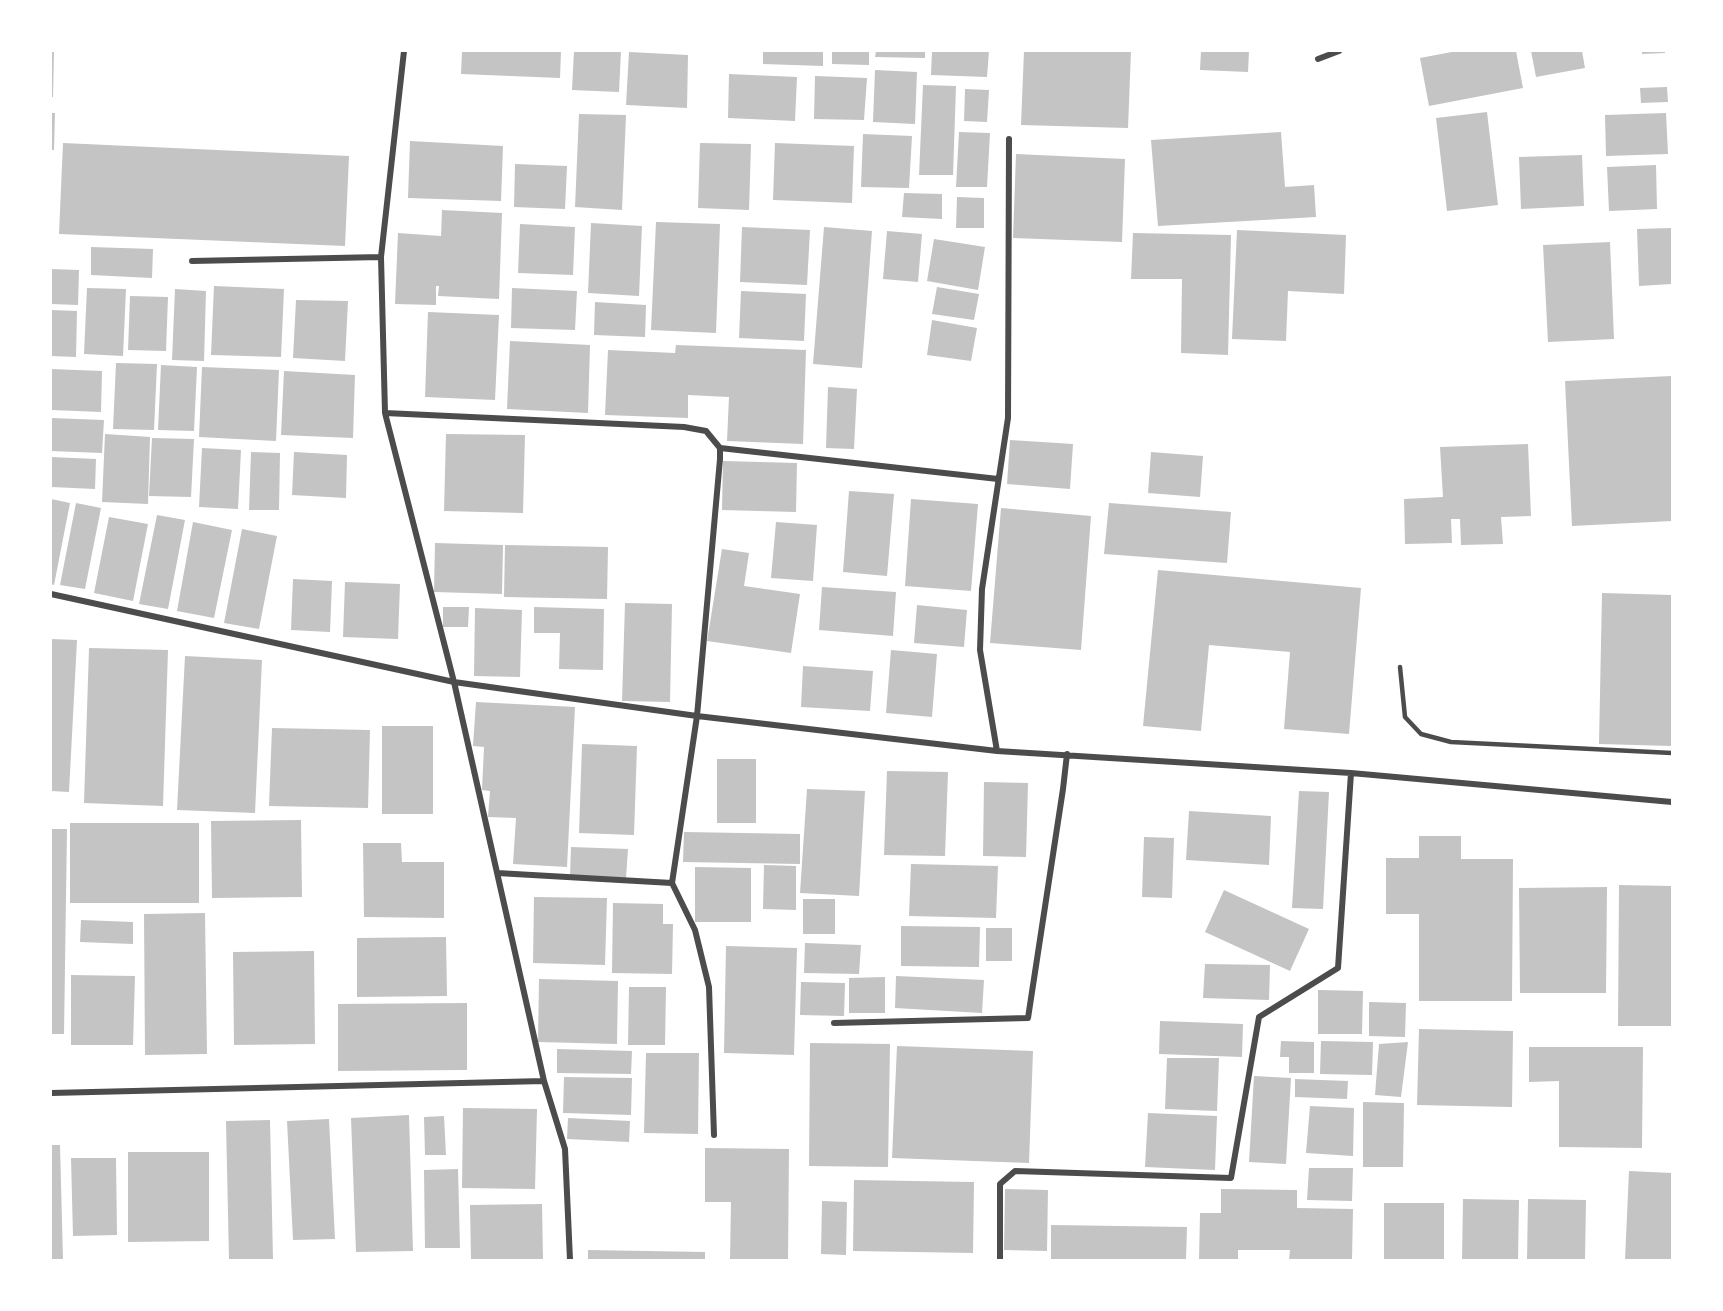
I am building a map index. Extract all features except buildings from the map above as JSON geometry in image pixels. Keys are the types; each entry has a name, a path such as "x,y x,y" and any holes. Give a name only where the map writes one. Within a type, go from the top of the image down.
{"street":[{"path":"404,51 381,256 385,413 453,682 544,1082 565,1149 570,1260"},
{"path":"1318,59 1339,51"},
{"path":"997,751 980,650 982,589 1008,418 1009,139"},
{"path":"192,261 381,256"},
{"path":"385,413 684,427 706,431 720,448 697,716 672,883 695,930 709,987 714,1135"},
{"path":"720,448 998,479"},
{"path":"51,594 453,682 697,716 997,751 1351,773 1672,802"},
{"path":"834,1023 1028,1018 1067,754"},
{"path":"1000,1260 1000,1184 1015,1171 1231,1178 1259,1017 1338,968 1351,773"},
{"path":"497,873 672,883"},
{"path":"51,1093 544,1082"}],"lane":[{"path":"1400,667 1405,717 1421,734 1450,742 1672,753"}]}
